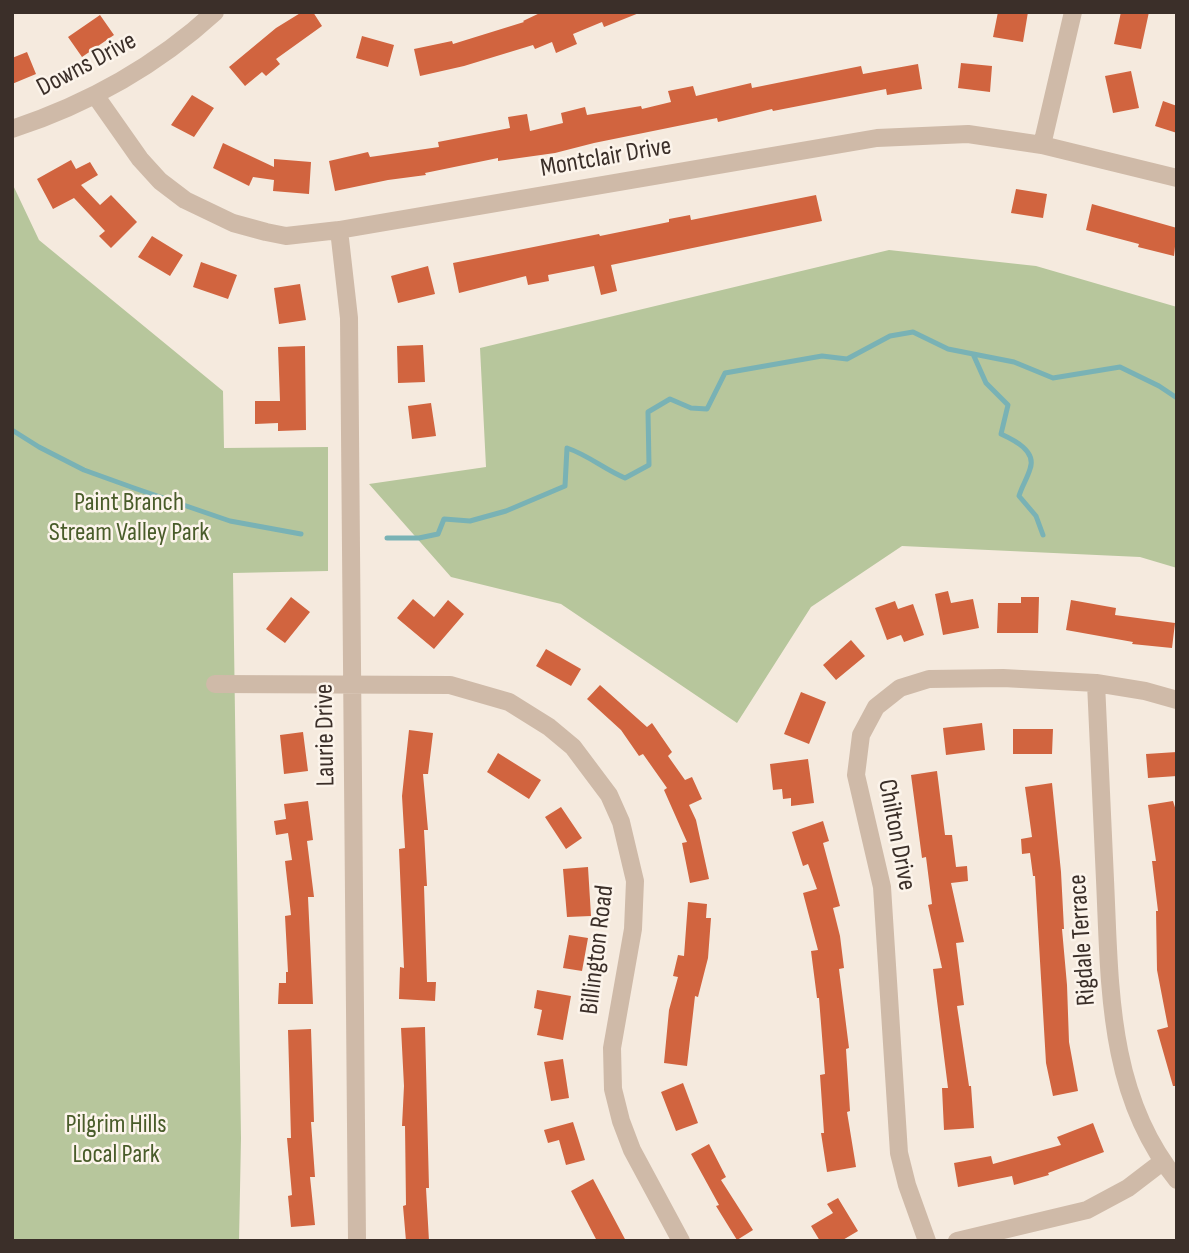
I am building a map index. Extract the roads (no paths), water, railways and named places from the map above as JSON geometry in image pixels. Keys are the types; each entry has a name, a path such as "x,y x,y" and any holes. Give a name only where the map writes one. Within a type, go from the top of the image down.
{"street":[{"name":"Downs Drive","path":"12,129 58,114 137,72 197,29 215,12"},
{"path":"1042,145 1073,12"},
{"name":"Montclair Drive","path":"96,95 140,159 160,181 185,200 233,223 286,236 339,230 877,138 968,134 1042,145 1177,178"},
{"name":"Laurie Drive","path":"339,230 349,318 357,1241"},
{"name":"Chilton Drive","path":"927,1241 899,1153 882,887 856,775 861,735 876,707 900,688 929,679 1003,678 1096,683 1145,691 1177,700"},
{"name":"Rigdale Terrace","path":"1096,683 1109,958 1118,1052 1133,1108 1163,1162 1177,1180"},
{"name":"Billington Road","path":"215,684 450,685 509,702 550,727 573,747 609,795 621,822 635,881 633,929 612,1048 613,1089 632,1150 681,1241"},
{"path":"957,1241 1087,1210 1128,1188 1163,1162"}],"waterway":[{"path":"387,538 419,538 438,534 444,519 470,521 506,511 565,486 567,448 625,478 649,465 648,412 670,399 691,408 707,409 725,373 822,356 847,359 890,336 913,332 948,349 1014,362 1053,378 1120,367 1177,398"},
{"path":"973,354 986,383 1008,405 1001,434 1023,447 1030,457 1030,469 1019,496 1036,516 1043,535"},
{"path":"12,430 84,470 134,488 230,521 301,534"}],"park label":[{"name":"Paint Branch Stream Valley Park","path":"129,518"},
{"name":"Pilgrim Hills Local Park","path":"116,1140"}]}
